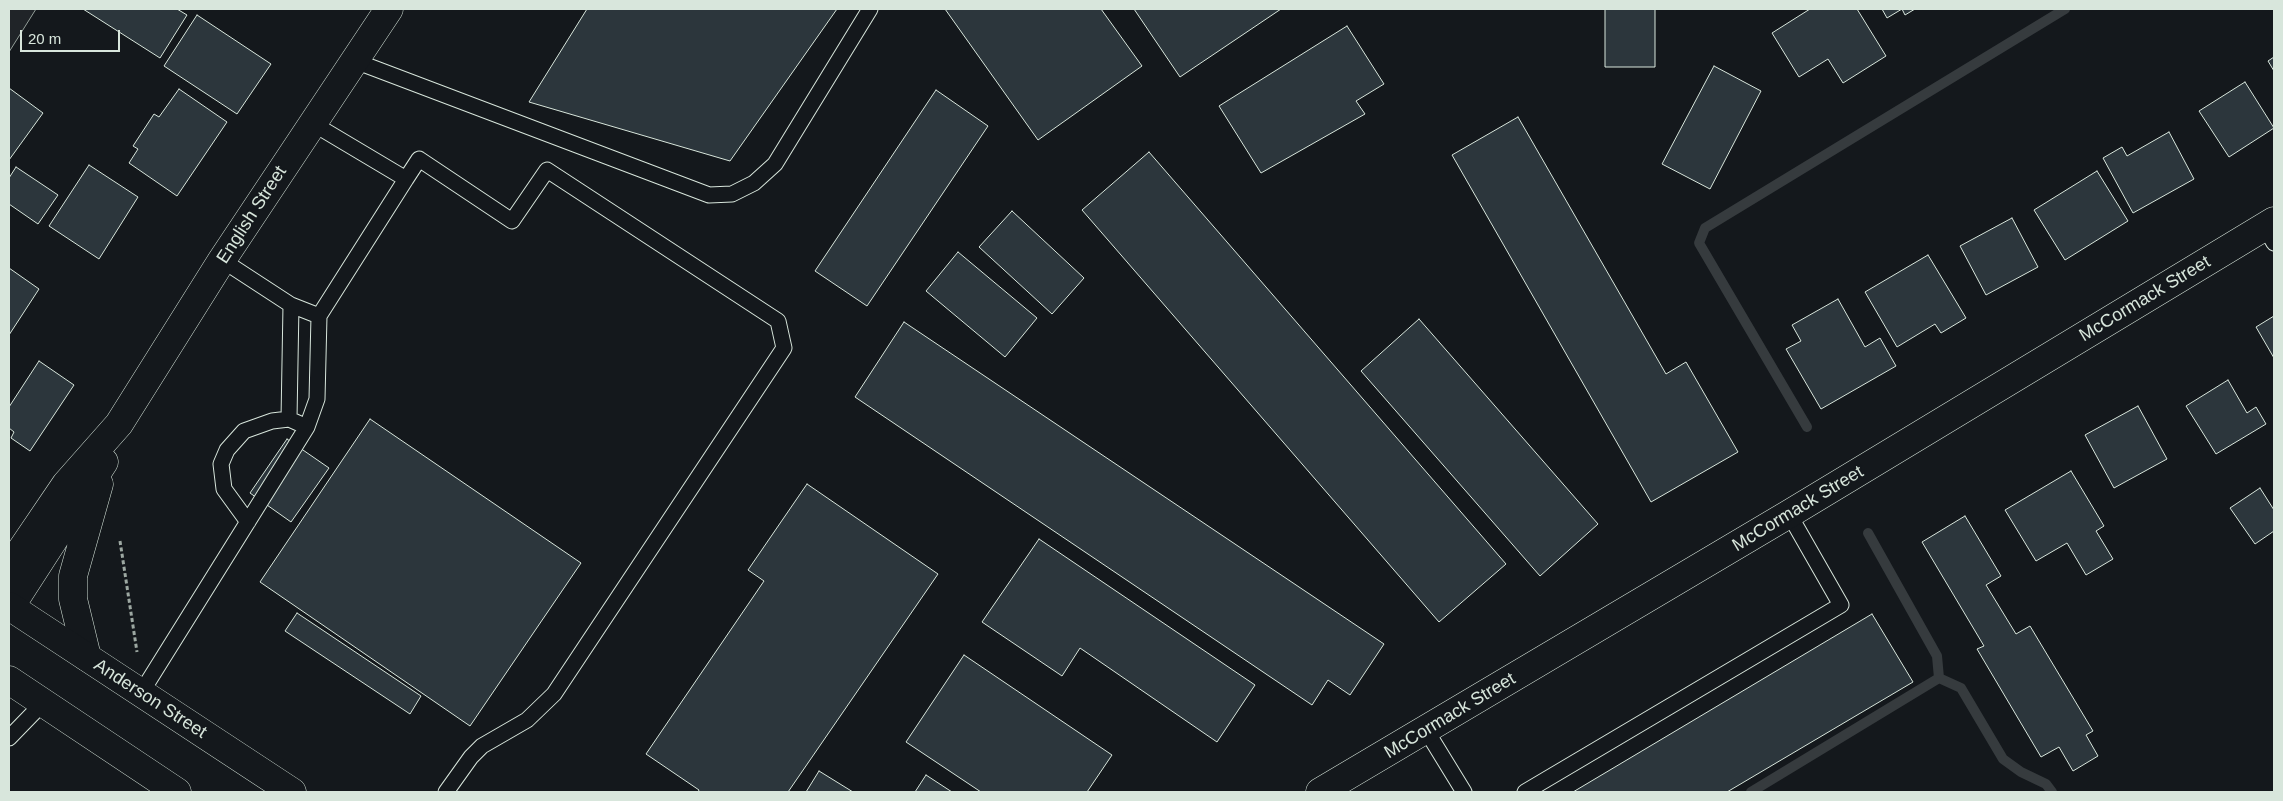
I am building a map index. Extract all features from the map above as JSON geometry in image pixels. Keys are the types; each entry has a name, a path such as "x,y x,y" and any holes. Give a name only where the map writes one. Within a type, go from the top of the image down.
{"street":[{"name":"English Street","path":"9,568 66,484 119,424 222,260 389,9"},
{"name":"McCormack Street","path":"1320,792 2271,230"},
{"name":"English Street","path":"9,608 106,461 119,424"},
{"path":"87,657 73,599 74,576 106,461"},
{"path":"9,526 36,527"},
{"name":"Anderson Street","path":"9,608 292,792"},
{"path":"9,680 177,792"}],"lane":[{"path":"354,61 709,195 732,194 754,183 776,164 870,9"},
{"path":"312,124 406,179"},
{"path":"141,693 307,427 316,399 319,316 419,158 512,222 547,170 778,321 784,348 554,694 527,720 482,746 470,757 446,792"},
{"path":"222,260 291,305 319,316"},
{"path":"289,419 291,305"},
{"path":"248,522 224,489 221,464 227,450 244,431 272,421 289,419 307,427"},
{"path":"1525,792 1841,605 1789,514"},
{"path":"9,738 43,703"},
{"path":"1426,730 1464,792"}],"path":[{"path":"120,541 135,638"}],"shaded area":[{"path":"9,9 36,9 9,52"}],"building":[{"path":"83,9 177,9 187,15 160,58"},
{"path":"587,9 837,9 730,161 529,102"},
{"path":"945,9 1101,9 1142,66 1038,140"},
{"path":"1134,9 1281,9 1180,77"},
{"path":"1605,9 1655,9 1655,67 1605,67"},
{"path":"1810,9 1857,9 1886,56 1843,83 1828,59 1799,77 1772,33"},
{"path":"1882,9 1902,9 1887,18"},
{"path":"1902,9 1915,9 1905,15"},
{"path":"197,15 271,64 237,114 164,66"},
{"path":"1347,26 1384,84 1356,101 1365,114 1261,173 1219,106"},
{"path":"2274,57 2274,71 2268,61"},
{"path":"1714,66 1761,91 1710,189 1662,164"},
{"path":"2245,82 2274,128 2229,157 2199,111"},
{"path":"9,88 43,113 9,160"},
{"path":"179,89 227,122 177,196 129,163 138,149 133,146 154,114 159,117"},
{"path":"936,90 988,126 867,306 815,271"},
{"path":"1518,117 1666,374 1686,362 1738,452 1651,502 1452,155"},
{"path":"2169,132 2194,179 2133,213 2103,158 2122,147 2127,156"},
{"path":"1149,152 1506,564 1439,622 1082,210"},
{"path":"89,165 138,197 99,259 49,226"},
{"path":"16,167 58,195 38,224 9,204 9,178"},
{"path":"2097,171 2128,221 2065,260 2034,210"},
{"path":"1012,211 1084,278 1052,314 979,247"},
{"path":"2012,218 2038,267 1986,295 1960,246"},
{"path":"958,252 1037,318 1005,357 926,291"},
{"path":"1928,255 1966,318 1941,333 1935,324 1897,347 1865,292"},
{"path":"9,268 39,289 9,335"},
{"path":"1838,299 1865,347 1880,338 1896,366 1821,409 1786,349 1801,341 1792,325"},
{"path":"2274,316 2274,358 2256,327"},
{"path":"1419,319 1598,524 1540,576 1361,371"},
{"path":"904,322 1384,644 1350,695 1328,680 1312,705 855,397"},
{"path":"39,361 74,385 30,451 11,438 14,432 9,428 9,407"},
{"path":"2228,380 2247,413 2256,407 2266,424 2216,454 2186,406"},
{"path":"2138,406 2167,459 2114,488 2085,435"},
{"path":"370,419 581,563 470,726 260,582"},
{"path":"287,439 329,468 291,522 250,493"},
{"path":"2071,471 2104,526 2096,531 2113,559 2086,575 2067,543 2036,561 2005,510"},
{"path":"807,484 938,574 788,792 698,792 699,790 646,754 764,581 748,570"},
{"path":"2260,488 2274,510 2274,531 2255,544 2230,508"},
{"path":"1965,516 2001,576 1986,585 2016,634 2030,626 2093,731 2086,735 2098,756 2073,771 2059,747 2041,757 1977,649 1984,646 1922,542"},
{"path":"1039,539 1255,685 1217,742 1080,648 1062,676 982,622"},
{"path":"297,613 421,696 410,714 285,631"},
{"path":"1872,614 1913,682 1727,792 1573,792"},
{"path":"964,655 1112,755 1087,792 981,792 906,742"},
{"path":"819,771 853,792 806,792"},
{"path":"926,775 952,792 915,792"}],"waterway":[{"path":"1807,427 1699,243 1705,228 2065,9"},
{"path":"1868,533 1937,656 1939,678 1961,688 2003,759 2021,772 2046,784 2052,792"},
{"path":"1751,792 1939,678"}]}
